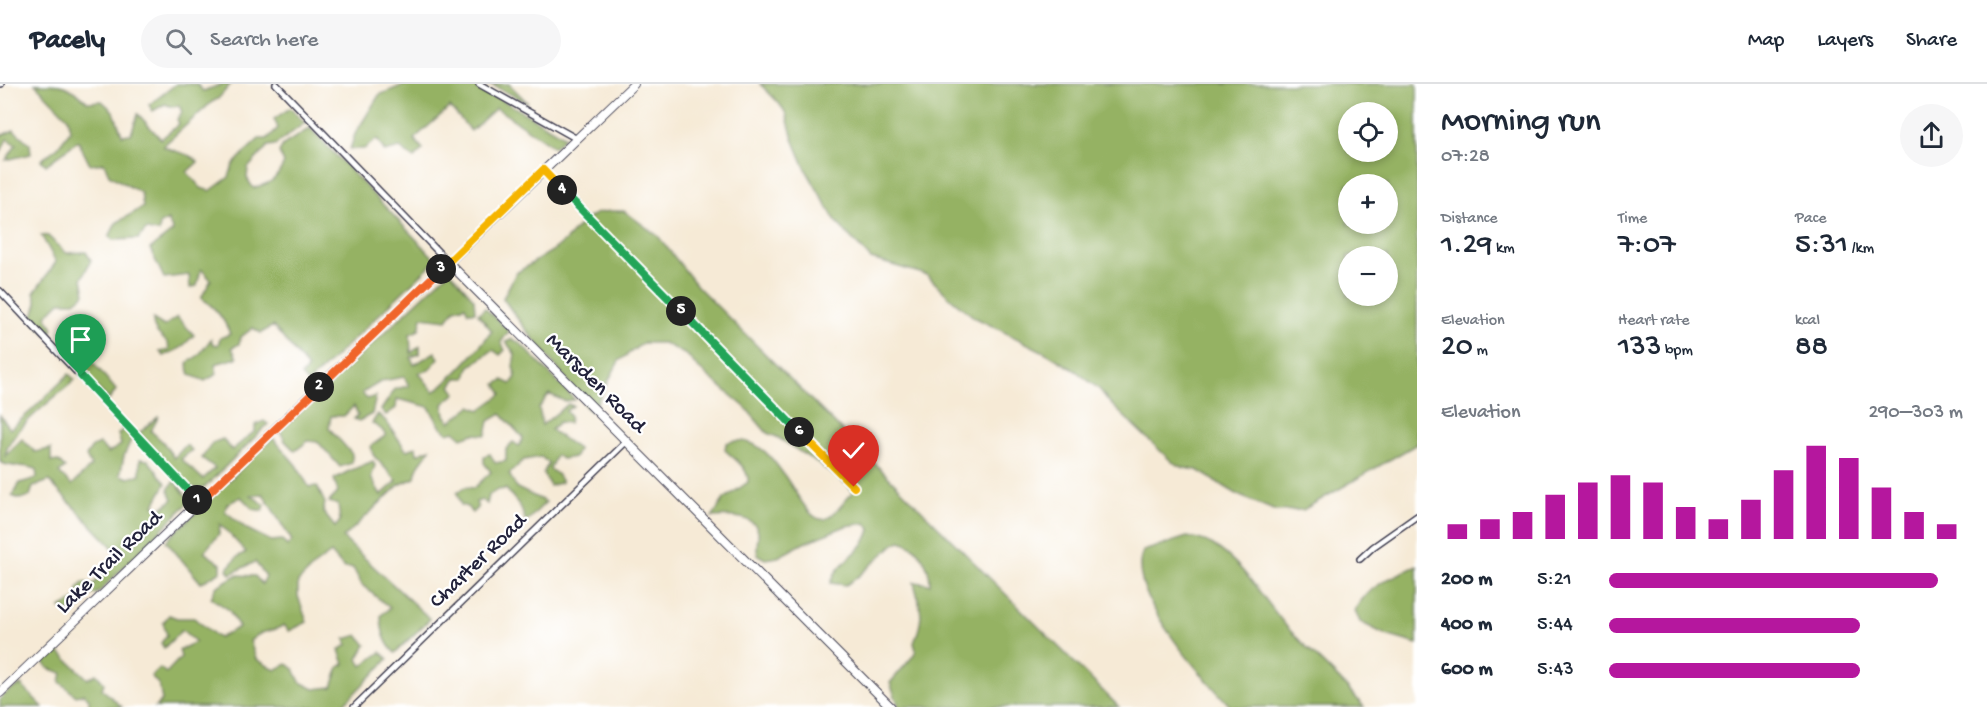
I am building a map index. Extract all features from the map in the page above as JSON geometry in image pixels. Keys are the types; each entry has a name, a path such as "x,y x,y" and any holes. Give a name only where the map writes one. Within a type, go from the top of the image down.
{"street":[{"name":"Marsden Road","path":"276,84 448,262 891,707"},
{"path":"479,84 577,140"},
{"name":"Lake Trail Road","path":"0,693 634,84"},
{"path":"543,170 854,487"},
{"path":"0,291 199,502"},
{"name":"Charter Road","path":"354,707 627,441"},
{"path":"1360,559 1417,516"}],"green space":[{"path":"35,84 65,86 88,102 102,101 114,112 122,135 131,134 138,114 161,139 179,124 177,119 182,112 179,106 172,107 165,104 153,111 149,105 176,84 197,84 203,91 223,84 231,84 218,99 163,146 190,156 198,162 187,172 201,188 210,191 229,177 233,165 246,151 259,139 267,139 278,128 274,119 290,108 305,123 275,145 268,146 248,168 247,178 253,188 276,177 284,163 279,152 283,145 310,128 436,260 308,383 301,376 308,368 273,326 261,333 253,328 241,337 239,344 232,348 237,358 215,364 217,374 205,381 190,375 187,363 199,355 211,339 213,344 218,345 220,338 230,334 219,313 201,298 211,280 201,269 197,286 190,288 189,275 164,278 150,249 173,231 168,220 160,224 159,232 146,230 138,239 113,240 109,237 116,223 143,207 141,193 109,175 104,163 90,165 78,141 46,165 41,160 58,147 70,131 68,118"},
{"path":"406,84 475,84 565,137 554,147 496,108 471,131 450,107 414,139 423,149 414,158 400,148 385,152 377,139 364,149 350,149 355,134 379,95"},
{"path":"490,84 509,84 528,103"},
{"path":"760,84 1417,84 1417,444 1303,510 1276,511 1240,496 1197,470 1184,468 1172,462 1110,403 1100,390 1076,371 1048,354 974,317 927,275 871,259 832,215 806,170 793,139 786,113"},
{"path":"14,130 30,144 31,154 6,160 16,145 7,139 0,154 0,136"},
{"path":"624,211 658,236 698,287 1119,707 899,707 890,683 916,650 914,643 921,613 914,582 930,584 926,564 913,547 900,541 894,544 846,585 831,583 839,568 863,544 870,529 866,523 846,526 804,543 778,557 765,559 758,555 756,526 738,517 712,517 724,499 748,482 744,468 725,450 726,443 744,441 760,448 785,476 815,517 825,519 840,508 852,493 849,486 816,462 767,433 745,407 697,367 688,356 664,343 643,343 619,361 595,406 590,411 503,298 516,273 565,241 584,220 597,213"},
{"path":"41,235 48,236 66,253 86,252 91,260 82,278 85,294 75,302 60,302 46,316 53,328 51,333 46,334 32,319 37,303 34,293 56,262"},
{"path":"450,271 474,299 475,312 468,312 465,306 455,309 447,320 422,317 419,330 410,334 411,353 420,346 420,354 411,357 414,365 435,352 439,358 429,370 419,373 434,392 465,363 492,331 478,314 485,308 509,331 501,342 505,350 500,355 493,350 469,367 466,378 457,378 451,386 456,393 443,404 445,415 450,422 471,406 480,410 502,394 496,384 503,380 511,384 516,377 513,367 515,354 506,342 512,339 520,343 575,400 564,401 549,394 539,408 542,425 568,404 573,406 566,411 570,416 569,423 559,422 551,430 578,449 575,457 562,459 556,455 550,469 562,482 550,486 543,473 549,463 541,457 524,460 509,474 517,488 546,502 526,522 520,506 506,489 497,490 489,495 487,504 482,500 476,502 478,508 473,513 461,505 457,493 465,487 474,488 491,472 484,463 484,456 490,454 495,463 506,461 506,449 513,442 519,446 523,438 501,414 489,421 486,435 473,434 462,438 454,431 448,433 440,426 429,407 397,399 396,408 386,415 381,410 395,389 409,386 404,377 382,381 362,393 367,399 376,396 372,414 359,421 354,419 358,415 354,406 344,416 331,416 329,428 352,454 352,463 340,467 318,442 308,441 295,451 285,441 280,431"},
{"path":"177,317 194,335 181,348 164,356 160,352 169,350 168,343 155,330 153,319 164,326"},
{"path":"93,362 116,390 109,400 81,371"},
{"path":"69,374 75,380 24,425 8,446 5,456 22,439 35,452 51,449 51,462 58,461 65,468 59,473 72,485 91,466 86,456 92,447 100,444 108,453 121,445 118,434 124,429 132,438 124,456 120,475 129,478 140,474 140,459 148,460 166,483 154,505 161,509 173,499 168,489 175,481 190,501 98,593 87,596 80,608 71,612 60,608 78,598 78,589 83,582 94,584 118,553 49,481 33,487 30,496 20,499 12,496 20,483 37,478 36,469 0,462 0,415 10,429"},
{"path":"378,414 386,421 406,450 416,447 417,454 430,449 418,466 415,478 399,485 343,538 430,619 395,653 386,641 382,626 381,615 390,608 362,585 353,568 344,568 331,553 298,582 298,596 307,622 289,631 284,625 259,634 250,641 256,659 275,670 287,664 294,669 300,682 314,689 332,687 339,667 344,664 339,650 347,645 345,639 358,635 366,645 358,659 362,666 381,652 388,659 341,707 155,707 162,700 159,685 151,676 160,668 166,673 181,657 179,650 196,642 182,630 164,648 161,643 167,635 163,623 169,615 177,618 194,618 219,638 239,627 229,610 211,598 216,587 236,575 255,576 262,584 266,576 255,562 230,574 227,569 237,557 246,552 220,524 219,534 204,552 221,564 221,571 201,583 166,541 273,438 296,465 309,487 317,486 325,503 323,512 335,527 340,521 338,505 329,502 338,492 334,479 373,461 375,465 371,478 381,495 397,481 373,455 371,446 386,435 372,423","holes":["263,494 292,541 287,546 282,540 271,541 247,529 225,511 227,504 241,497 253,509 263,511 265,505 251,495"]},
{"path":"159,416 151,431 163,442 174,458 186,445 192,450 181,459 203,479 215,468 202,458 212,443 223,439 232,450 255,431 255,425 264,421 268,424 204,488 189,488 139,433"},
{"path":"1187,537 1210,543 1234,562 1287,627 1364,707 1231,707 1174,640 1149,600 1142,581 1140,564 1143,551"},
{"path":"1417,566 1417,644 1386,635 1360,622 1355,610 1366,594 1382,583"},
{"path":"55,648 88,679 96,674 104,683 102,689 122,707 89,707 89,699 84,694 76,696 60,682 62,673 48,668 43,661"},
{"path":"21,685 43,707 0,707 0,699 10,690"}],"route":[{"path":"81,376 199,502 543,170 854,487"}]}
